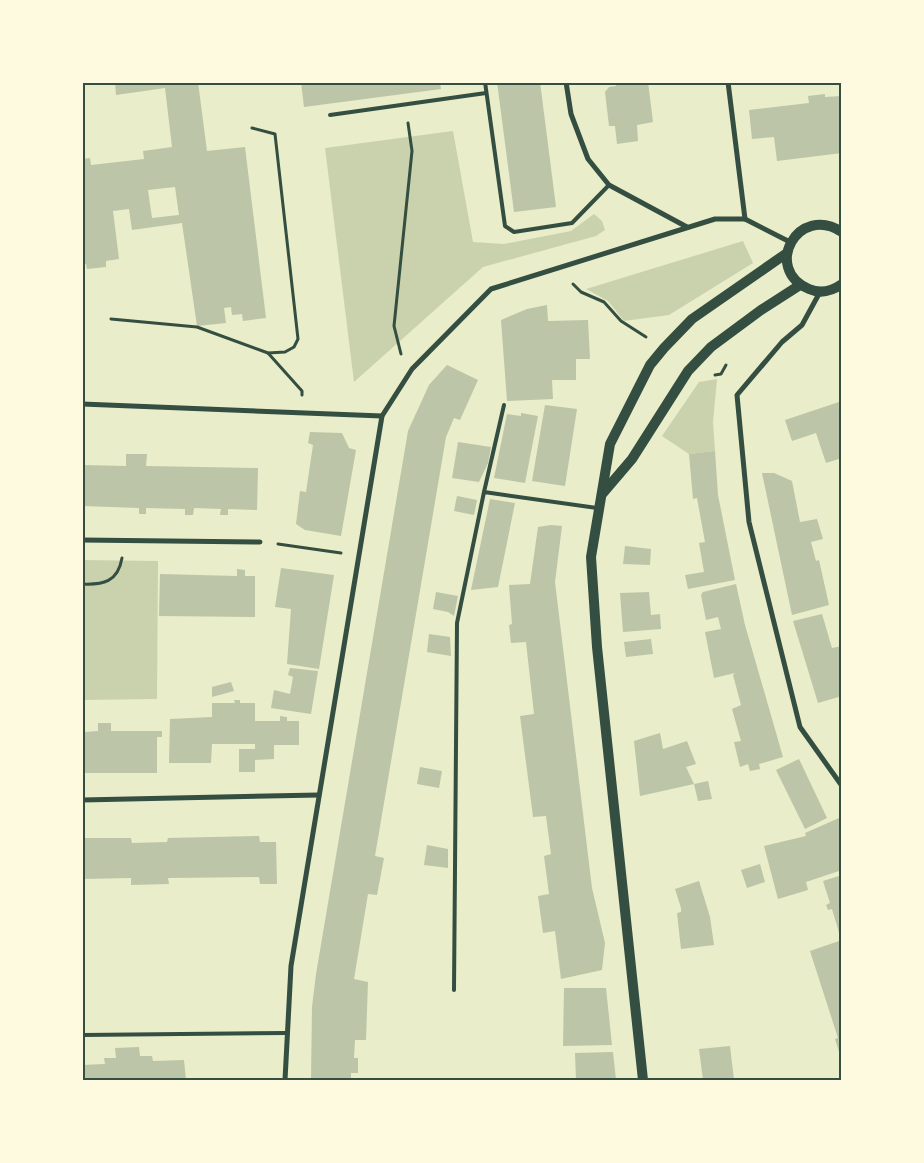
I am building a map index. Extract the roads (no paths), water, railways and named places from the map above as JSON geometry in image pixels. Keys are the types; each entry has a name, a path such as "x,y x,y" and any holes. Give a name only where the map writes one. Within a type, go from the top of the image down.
{"main road":[{"path":"839,227 819,224 802,230 790,242 787,253 787,265 792,276 800,285 820,292 842,284"},
{"path":"643,1080 597,647 591,557 610,444 650,366 659,354 692,319 787,253"},
{"path":"602,494 632,459 688,371 711,347 760,310 800,285"}],"street":[{"path":"566,82 571,114 588,159 609,185 687,227"},
{"path":"728,82 745,220"},
{"path":"285,1080 290,966 382,416 412,369 491,289 715,219 745,220 790,242"},
{"path":"820,292 802,325 782,342 737,395 749,522 800,727 842,786"},
{"path":"82,404 382,416"},
{"path":"82,540 260,542"},
{"path":"82,800 319,795"}],"lane":[{"path":"485,82 505,226 514,232 572,222 609,185"},
{"path":"330,115 486,94"},
{"path":"454,990 457,623 504,405"},
{"path":"484,492 599,508"},
{"path":"82,1035 286,1033"}]}
